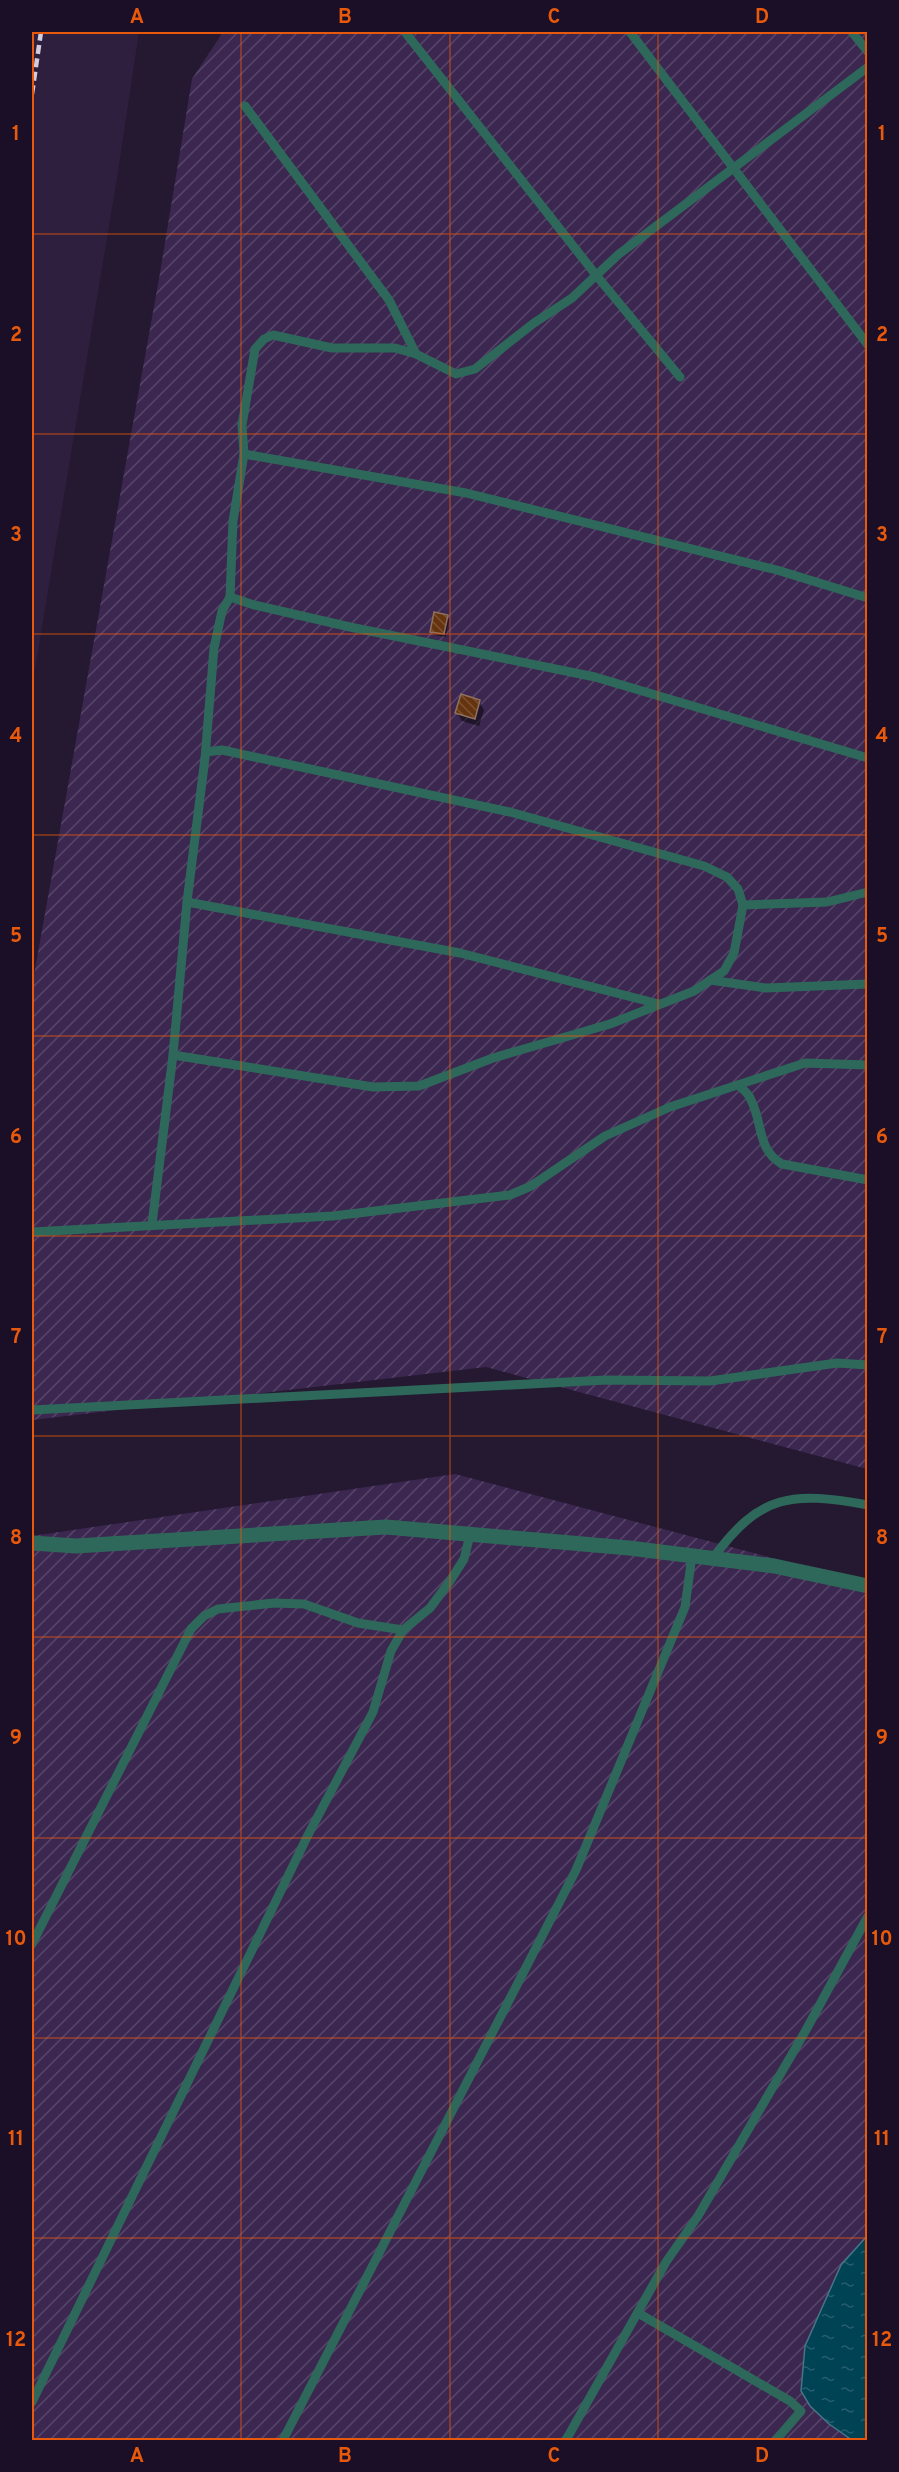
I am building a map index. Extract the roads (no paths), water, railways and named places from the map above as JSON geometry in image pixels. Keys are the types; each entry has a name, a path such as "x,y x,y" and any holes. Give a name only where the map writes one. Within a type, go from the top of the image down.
{"street":[{"path":"32,1543 76,1545 386,1527 713,1558 774,1566 867,1586"}],"lane":[{"path":"405,32 596,275 680,377"},
{"path":"630,32 867,345"},
{"path":"852,32 867,52"},
{"path":"152,1224 173,1055 187,902 206,752 214,648 222,611 230,597 233,520 244,454 243,425 255,349 264,339 273,334 332,348 395,348 417,354 456,374 475,369 534,323 572,298 619,254 867,67"},
{"path":"245,106 389,300 417,354"},
{"path":"244,454 466,494 777,570 867,598"},
{"path":"230,597 254,605 350,627 595,677 867,758"},
{"path":"173,1055 373,1087 419,1086 494,1058 610,1024 694,991 724,971 734,953 743,905 738,889 727,877 704,866 510,812 222,750 206,752"},
{"path":"743,905 827,902 867,892"},
{"path":"187,902 460,953 660,1004"},
{"path":"710,980 766,988 867,984"},
{"path":"32,1232 333,1216 510,1195 531,1186 605,1136 670,1107 805,1063 867,1065"},
{"path":"738,1085 751,1099 765,1148 771,1158 782,1164 867,1180"},
{"path":"32,1410 606,1380 710,1381 837,1363 867,1365"},
{"path":"713,1558 733,1531 772,1502 794,1499 867,1505"},
{"path":"32,2402 308,1835 373,1712 391,1651 404,1630 430,1608 450,1581 464,1559 470,1535"},
{"path":"283,2440 576,1870 685,1607 692,1556"},
{"path":"32,1944 191,1629 204,1616 218,1609 274,1603 304,1604 358,1623 404,1630"},
{"path":"566,2440 638,2313 806,2030 867,1916"},
{"path":"638,2313 790,2401 801,2411 776,2440"}],"water":[{"path":"867,2236 867,2440 852,2440 829,2424 810,2406 801,2391 805,2346 841,2265"}],"railway":[{"path":"32,94 41,32"}]}
